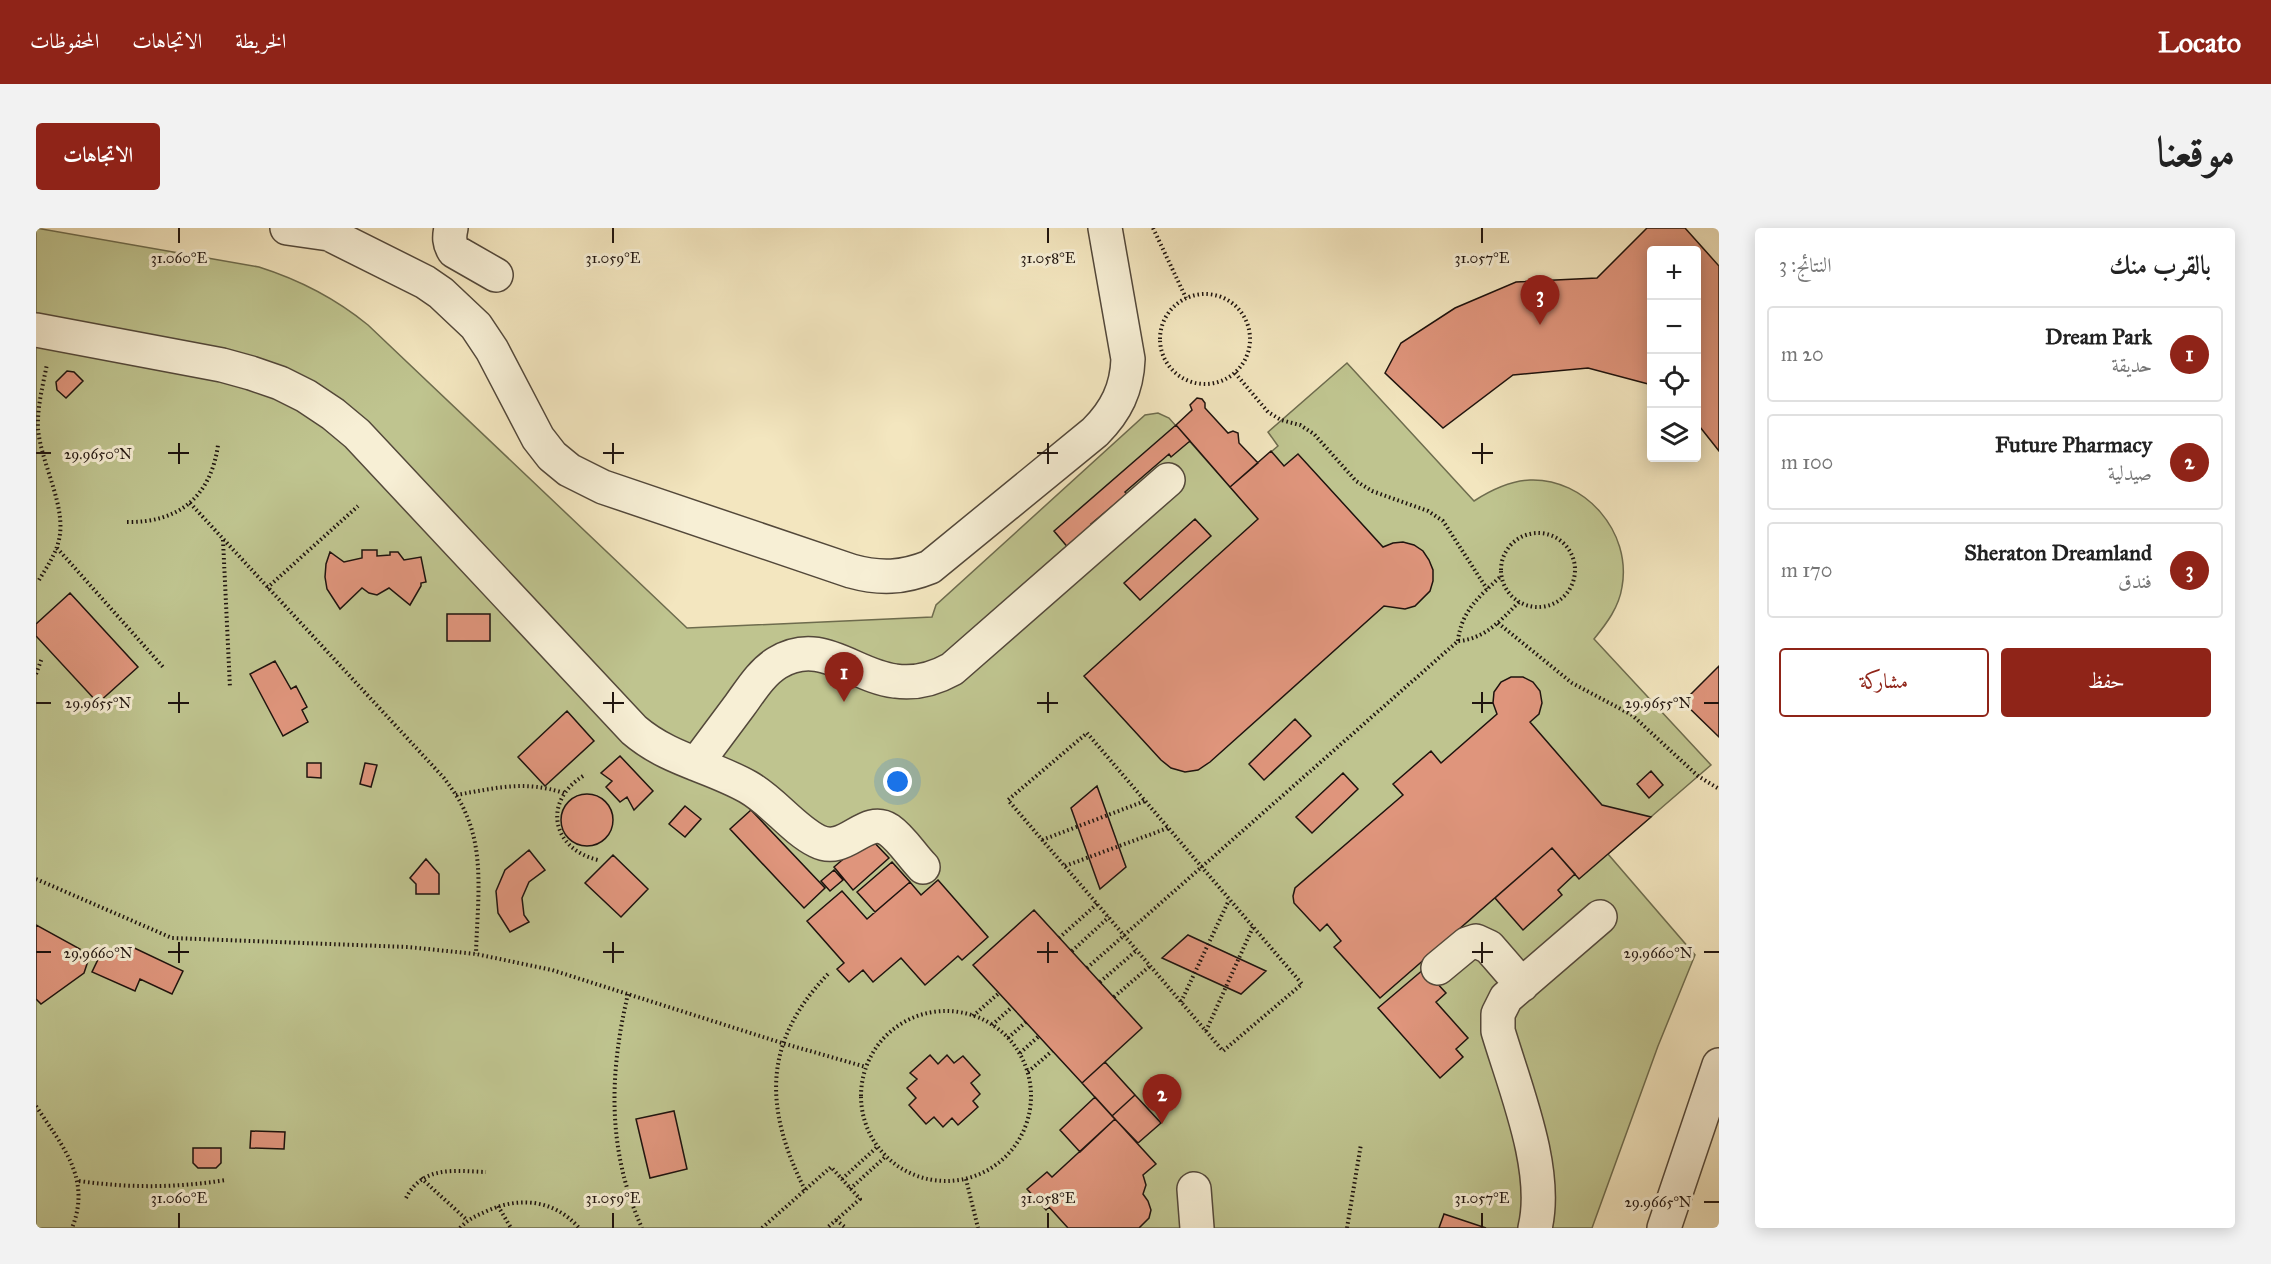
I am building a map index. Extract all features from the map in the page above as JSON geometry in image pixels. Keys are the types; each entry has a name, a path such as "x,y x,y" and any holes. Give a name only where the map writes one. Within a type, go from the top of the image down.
{"lane":[{"path":"287,228 327,231 425,282 456,305 476,326 492,350 538,438 552,456 569,470 603,487 851,571 887,578 905,576 930,567 1095,432 1118,404 1128,373 1128,358 1105,228"},
{"path":"452,228 449,236 454,251 496,275"},
{"path":"44,332 222,365 280,383 306,396 357,434 634,730 663,751 749,788 765,798 818,842 839,843 871,826 888,830 923,867"},
{"path":"696,764 758,681 777,663 788,658 813,654 826,655 876,677 902,682 926,680 952,669 1168,480"},
{"path":"1535,1228 1539,1201 1536,1165 1497,1023 1501,1006 1506,998 1600,917"},
{"path":"1438,968 1467,944 1476,941 1490,947 1522,985"},
{"path":"1664,1228 1719,1065"},
{"path":"1194,1189 1197,1228"}],"path":[{"path":"1153,228 1186,298"},
{"path":"1200,294 1215,295 1228,300 1239,309 1246,321 1250,335 1249,349 1244,362 1235,373 1223,381 1195,384 1182,378 1171,370 1161,351 1161,330 1165,317 1174,306 1186,298 1200,294"},
{"path":"39,580 51,562 60,533 60,518 45,467 38,426 44,332"},
{"path":"1235,373 1268,412 1281,420 1300,425 1314,434 1356,481 1372,491 1428,511 1443,521 1487,589"},
{"path":"127,522 160,519 176,513 190,503 210,477 218,445"},
{"path":"190,503 444,778 456,795 466,814 477,855 476,954"},
{"path":"267,588 358,506"},
{"path":"1550,534 1561,540 1575,561 1572,585 1565,596 1543,607 1519,602 1510,595 1501,576 1506,551 1514,541 1525,535 1550,534"},
{"path":"223,539 230,688"},
{"path":"57,548 163,667"},
{"path":"1458,641 1466,612 1501,576"},
{"path":"1087,968 1458,641 1480,636 1498,623 1519,602"},
{"path":"1498,623 1572,683 1632,715 1698,776 1719,789"},
{"path":"36,674 42,658"},
{"path":"1087,733 1168,828 1302,984 1223,1051 1008,800 1087,733"},
{"path":"583,776 572,783 564,793 557,818 559,830 565,842 574,851 585,858 598,860"},
{"path":"456,795 511,785 525,785 564,793"},
{"path":"1042,840 1145,801"},
{"path":"1065,866 1168,828"},
{"path":"36,879 172,938 408,947 476,954 552,970 782,1043 866,1067"},
{"path":"1181,1002 1229,900"},
{"path":"1059,938 1097,904"},
{"path":"1072,951 1108,917"},
{"path":"1206,1031 1253,927"},
{"path":"1100,982 1137,950"},
{"path":"1114,997 1150,966"},
{"path":"805,1190 792,1164 783,1136 777,1104 775,1072 782,1043 804,1002 829,973"},
{"path":"973,1016 999,993"},
{"path":"628,994 619,1031 614,1068 613,1107 617,1145 625,1182 642,1228"},
{"path":"992,1025 1012,1007"},
{"path":"936,1012 955,1012 973,1016 992,1025 1008,1038 1020,1053 1028,1071 1031,1091 1030,1110 1025,1129 1015,1147 993,1167 966,1179 949,1181 932,1180 907,1171 886,1157 877,1147 869,1132 863,1117 861,1100 866,1067 874,1051 886,1036 901,1024 918,1016 936,1012"},
{"path":"1008,1038 1026,1022"},
{"path":"1020,1053 1039,1036"},
{"path":"1028,1071 1052,1051"},
{"path":"36,1106 73,1166 79,1181 80,1198 72,1228"},
{"path":"1347,1228 1361,1144"},
{"path":"842,1179 877,1147"},
{"path":"850,1189 886,1157"},
{"path":"762,1228 831,1167 860,1199 827,1228"},
{"path":"406,1198 421,1178 445,1171 486,1172"},
{"path":"421,1178 467,1220"},
{"path":"966,1179 978,1228"},
{"path":"79,1181 138,1187 187,1185 226,1180"},
{"path":"460,1228 467,1220 498,1206 531,1201 547,1205 572,1220 579,1228"},
{"path":"498,1206 510,1228"},
{"path":"836,1220 846,1228"}],"green space":[{"path":"36,228 259,267 303,284 330,298 368,325 687,628 932,617 936,605 1145,415 1158,413 1169,418 1230,487 1278,446 1268,432 1347,363 1474,501 1500,487 1530,480 1550,482 1569,488 1586,498 1612,528 1620,547 1623,567 1622,587 1618,601 1608,621 1594,639 1711,765 1608,854 1695,955 1658,1046 1592,1228 36,1228"}],"building":[{"path":"1647,228 1685,228 1719,266 1719,451 1701,428 1701,246 1647,246 1647,384 1588,368 1513,375 1443,428 1385,373 1401,343 1455,308 1516,282 1597,278"},
{"path":"67,371 74,372 83,381 66,398 57,390 56,382"},
{"path":"1197,398 1202,399 1205,408 1228,433 1233,431 1238,433 1239,443 1258,463 1230,487 1176,425 1192,410 1190,405"},
{"path":"1176,425 1190,441 1171,457 1169,454 1125,492 1127,494 1091,524 1095,528 1070,550 1054,531"},
{"path":"1271,451 1284,466 1298,454 1383,547 1403,542 1423,551 1433,570 1430,591 1415,606 1405,609 1384,606 1210,762 1198,770 1185,772 1171,768 1084,676 1258,519 1230,487"},
{"path":"1195,519 1211,536 1140,600 1124,583"},
{"path":"362,550 377,550 377,556 398,552 404,560 421,557 426,582 421,583 410,605 389,588 377,595 362,588 340,609 327,589 326,564 330,552 344,562 362,558"},
{"path":"70,593 138,667 98,703 36,636 36,624"},
{"path":"447,614 490,614 490,641 447,641"},
{"path":"275,661 291,689 296,686 307,707 302,710 308,722 283,736 250,674"},
{"path":"1719,666 1719,737 1683,702"},
{"path":"1511,677 1523,677 1533,682 1540,691 1542,703 1539,714 1530,722 1602,805 1651,817 1579,879 1552,848 1380,998 1334,947 1341,941 1327,924 1320,931 1294,903 1295,888 1403,795 1393,784 1431,751 1441,763 1497,714 1493,703 1494,692 1501,682"},
{"path":"567,711 594,741 545,786 518,757"},
{"path":"1295,719 1311,736 1264,780 1249,764"},
{"path":"620,756 653,791 634,810 627,797 620,802 606,787 612,781 601,773"},
{"path":"307,763 321,763 321,778 307,777"},
{"path":"365,763 377,765 371,787 360,784"},
{"path":"1651,771 1663,785 1649,798 1637,784"},
{"path":"1343,773 1358,789 1312,833 1296,817"},
{"path":"1097,786 1126,867 1100,889 1071,808"},
{"path":"582,794 592,794 606,801 613,820 606,839 592,846 582,846 572,842 565,835 561,825 561,815 565,805 572,798"},
{"path":"685,806 701,819 685,837 669,824"},
{"path":"751,810 825,888 804,908 730,829"},
{"path":"869,837 889,858 853,890 834,867"},
{"path":"1552,848 1575,874 1558,890 1562,895 1523,930 1495,898"},
{"path":"529,850 545,870 529,882 522,898 524,915 529,922 510,932 498,913 496,891 505,870"},
{"path":"613,855 648,889 621,917 585,883"},
{"path":"426,859 439,874 439,894 416,894 416,884 410,878"},
{"path":"892,862 910,882 875,912 857,892"},
{"path":"834,870 843,880 830,891 821,881"},
{"path":"938,880 988,937 962,960 958,956 925,985 901,958 873,982 863,970 849,982 837,969 844,963 807,921 842,891 867,919 910,882 921,895"},
{"path":"1034,910 1142,1028 1082,1083 973,965"},
{"path":"36,925 80,949 77,958 89,958 84,973 41,1004 36,999"},
{"path":"1188,935 1266,971 1241,994 1162,958"},
{"path":"128,945 183,971 172,994 140,979 135,991 92,972 104,947 124,956"},
{"path":"1424,969 1446,993 1436,1002 1468,1038 1456,1049 1463,1057 1440,1078 1378,1008"},
{"path":"930,1055 938,1064 947,1055 954,1063 963,1056 980,1075 971,1083 980,1094 973,1101 978,1107 958,1125 952,1118 943,1127 934,1117 926,1124 909,1105 916,1098 907,1088 917,1079 910,1073"},
{"path":"1105,1062 1135,1095 1112,1116 1082,1083"},
{"path":"1135,1095 1161,1123 1138,1143 1112,1116"},
{"path":"1095,1097 1115,1119 1080,1152 1060,1130"},
{"path":"674,1111 687,1169 650,1178 636,1119"},
{"path":"1115,1119 1156,1164 1143,1175 1146,1185 1143,1194 1151,1210 1149,1218 1139,1228 1068,1228 1049,1207 1046,1210 1027,1189 1047,1172 1052,1177"},
{"path":"251,1131 285,1132 284,1149 250,1148"},
{"path":"193,1148 221,1148 221,1163 216,1168 198,1168 193,1163"},
{"path":"1444,1214 1486,1228 1439,1228"}],"place":[{"name":"Sheraton Dreamland","path":"1540,325"},
{"name":"Dream Park","path":"844,702"},
{"name":"Future Pharmacy","path":"1162,1124"}]}
